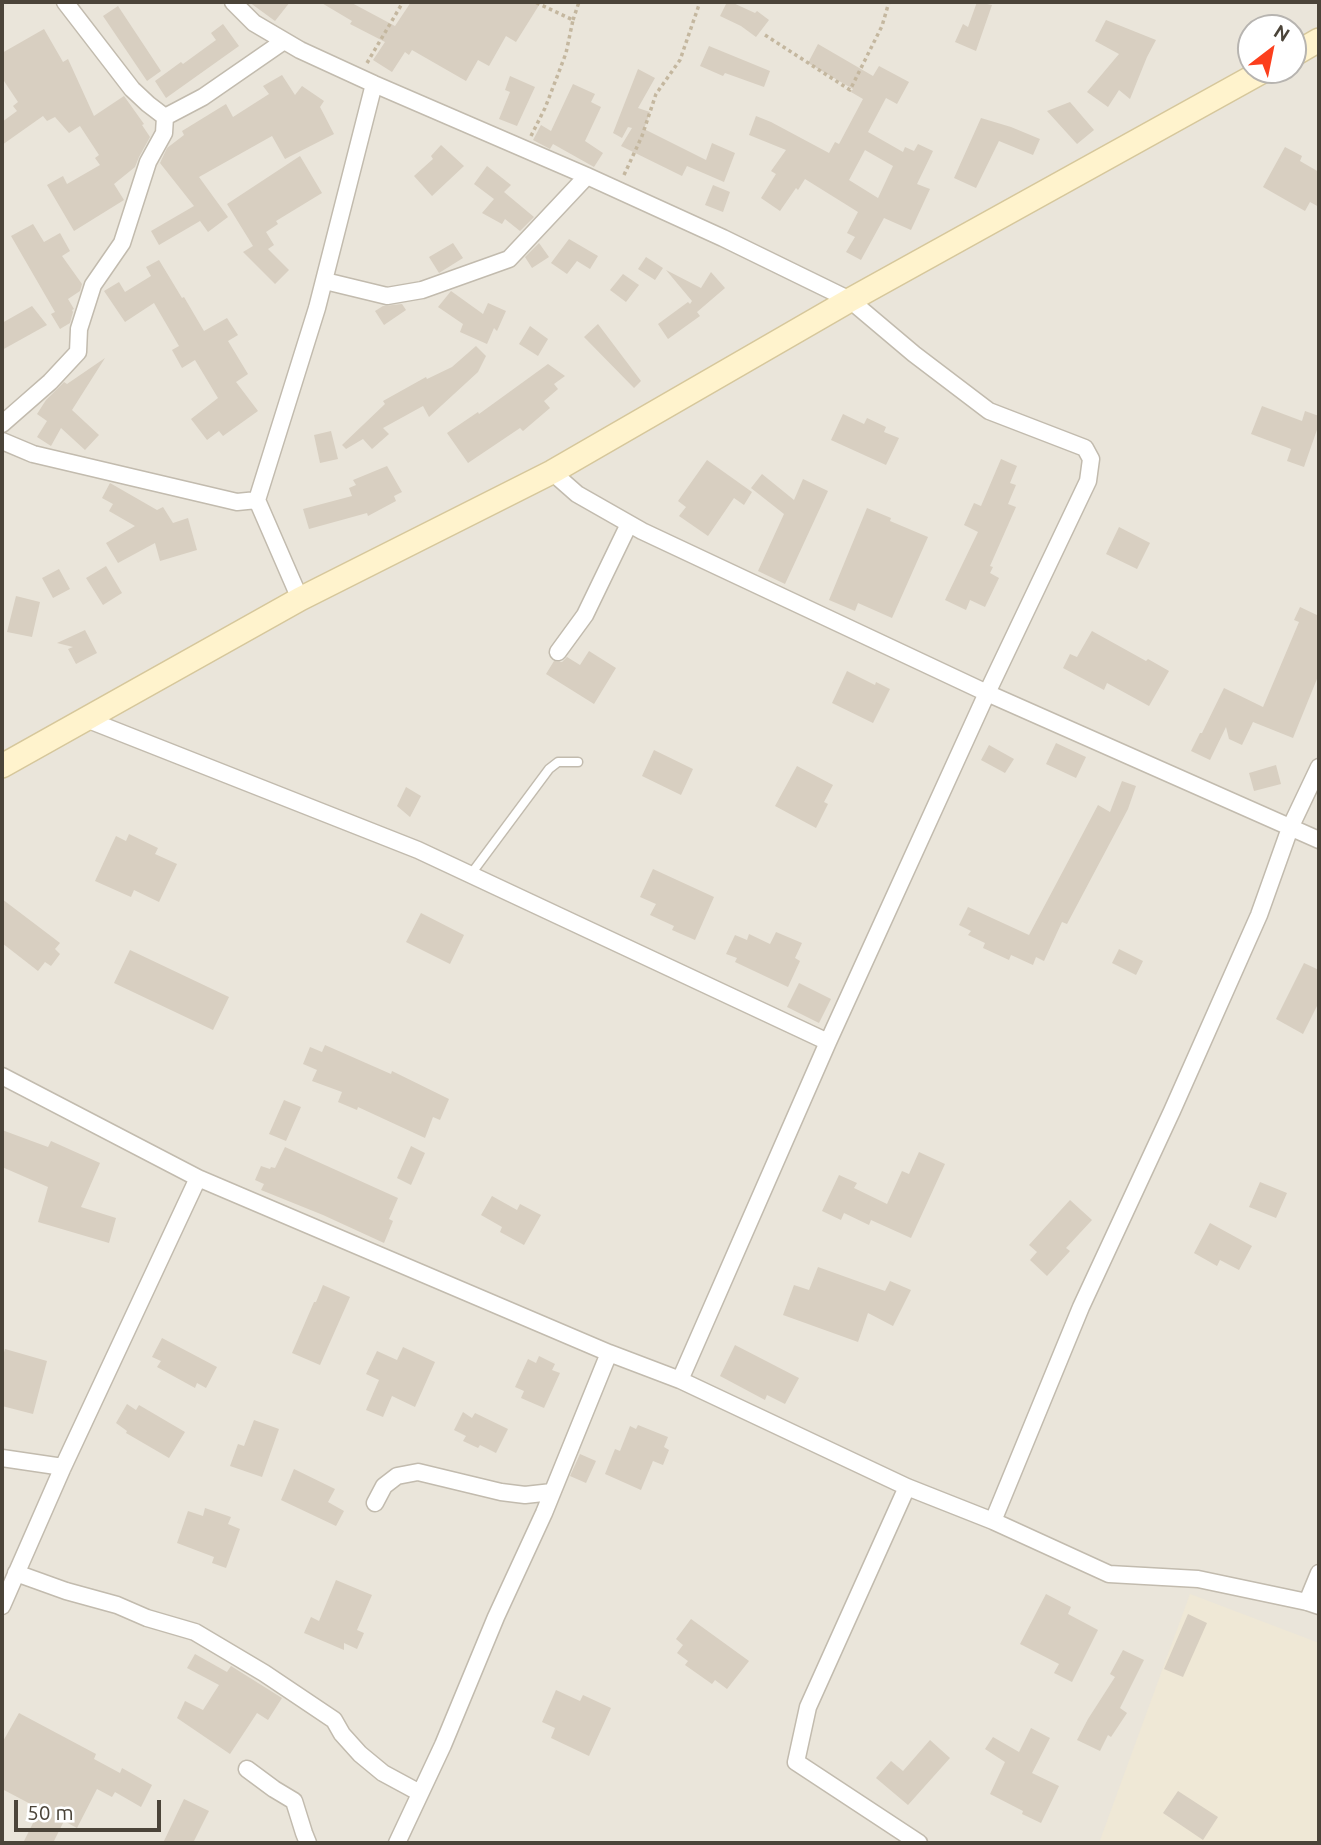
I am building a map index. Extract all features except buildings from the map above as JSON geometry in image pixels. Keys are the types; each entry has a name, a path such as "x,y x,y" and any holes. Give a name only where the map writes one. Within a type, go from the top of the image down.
{"street":[{"path":"233,2 254,23 300,50 374,85 587,176 850,300 989,411 1084,447 1091,459 1088,481 987,693 828,1042 680,1380"},
{"path":"72,4 132,89 165,117"},
{"path":"165,117 203,97 284,41"},
{"path":"2,766 300,599 552,472 850,300 1240,84"},
{"path":"300,599 257,500 324,281 374,85"},
{"path":"2,424 50,382 78,352 79,329 93,285 122,243 148,162 164,133 165,117"},
{"path":"324,281 387,296 422,290 509,259 587,176"},
{"path":"2,440 33,454 237,502 257,500"},
{"path":"552,472 577,494 629,524 987,693 1319,840"},
{"path":"558,652 585,615 629,524"},
{"path":"86,719 418,850 828,1042"},
{"path":"993,1521 1081,1307 1259,915 1290,828 1319,768"},
{"path":"2,1076 198,1178 609,1353 680,1380 907,1487 993,1521 1109,1574 1198,1579 1313,1604 1319,1573"},
{"path":"2,1606 198,1178"},
{"path":"397,1843 552,1493 609,1353"},
{"path":"2,1458 63,1468"},
{"path":"375,1503 384,1486 397,1476 418,1472 501,1492 525,1495 552,1493"},
{"path":"907,1487 808,1707 796,1762 919,1843"},
{"path":"16,1573 195,1632 264,1673 334,1720 342,1734 360,1754 383,1773 420,1793"},
{"path":"247,1769 294,1801 309,1843"}],"lane":[{"path":"471,874 550,769 558,762 578,762"}],"path":[{"path":"358,77 403,2"},
{"path":"535,2 573,20"},
{"path":"524,148 545,108 566,53 579,2"},
{"path":"617,190 642,136 656,94 680,60 700,2"},
{"path":"765,35 849,90 883,26 890,2"}],"shaded area":[{"path":"2,2 1319,2 1319,1843 2,1843"},
{"path":"1190,1594 1319,1643 1319,1843 1099,1843"}]}
